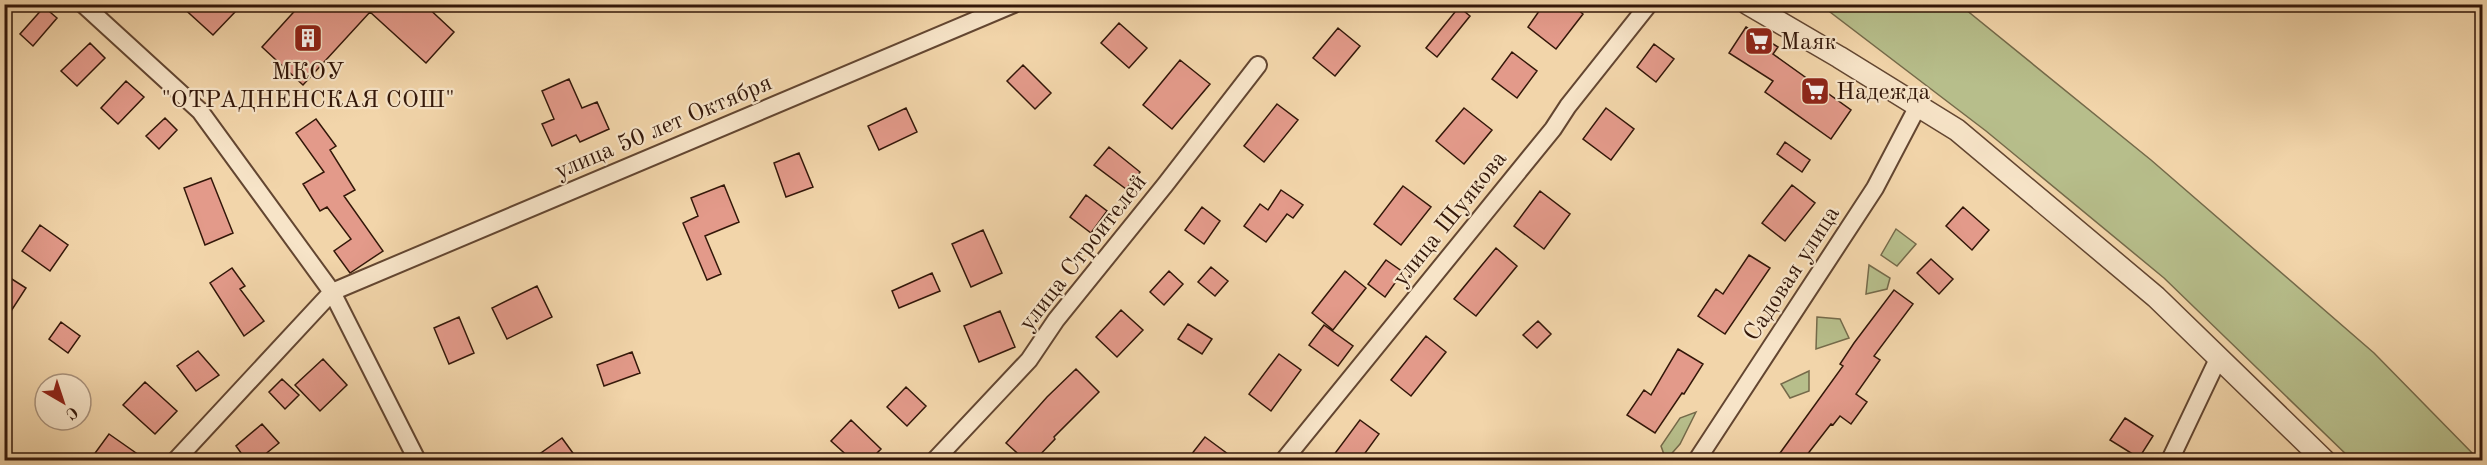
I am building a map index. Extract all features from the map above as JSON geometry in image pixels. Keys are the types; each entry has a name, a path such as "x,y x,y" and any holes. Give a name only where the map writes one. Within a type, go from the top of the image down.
{"street":[{"path":"83,4 200,111 332,292 417,460"},
{"name":"улица 50 лет Октября","path":"176,460 332,292 1014,4"},
{"name":"улица Шуякова","path":"1284,460 1553,129 1568,106 1649,4"},
{"path":"1748,4 1957,130 2156,297 2324,460"},
{"name":"улица Строителей","path":"936,460 1029,360 1056,320 1258,65"},
{"name":"Садовая улица","path":"1697,460 1875,188 1918,106"},
{"path":"2170,460 2218,359"}],"green space":[{"path":"1826,5 1960,5 2151,160 2374,353 2479,460 2352,460 2164,278 1986,131 1830,12"},
{"path":"1896,229 1916,244 1897,266 1881,255"},
{"path":"1869,265 1890,278 1887,289 1866,294"},
{"path":"1817,317 1840,319 1849,338 1816,349"},
{"path":"1809,371 1809,391 1790,398 1781,384"},
{"path":"1696,412 1680,444 1666,460 1661,446 1680,418"}],"building":[{"path":"179,4 227,4 235,12 213,35"},
{"path":"301,4 424,4 454,32 426,63 370,12 303,85 262,47"},
{"path":"1544,4 1571,4 1583,14 1556,49 1528,27"},
{"path":"44,7 57,18 33,46 20,34"},
{"path":"1459,7 1470,16 1437,57 1426,48"},
{"path":"1119,23 1147,48 1129,68 1101,43"},
{"path":"1746,27 1778,47 1773,54 1851,110 1831,139 1765,92 1773,81 1729,53"},
{"path":"1338,28 1360,46 1335,76 1313,58"},
{"path":"90,43 105,58 77,86 61,71"},
{"path":"1654,44 1674,59 1656,82 1637,67"},
{"path":"1512,52 1537,71 1517,98 1492,79"},
{"path":"1180,60 1210,84 1172,129 1143,105"},
{"path":"1023,65 1051,93 1035,109 1007,81"},
{"path":"569,79 582,108 597,102 609,129 580,142 576,135 552,146 542,124 554,119 542,91"},
{"path":"126,81 144,97 118,124 101,108"},
{"path":"1277,104 1298,120 1264,162 1244,146"},
{"path":"906,108 917,132 879,150 868,126"},
{"path":"1464,108 1492,130 1464,164 1436,141"},
{"path":"1606,108 1634,129 1611,160 1583,139"},
{"path":"165,118 177,130 159,149 146,136"},
{"path":"316,119 336,146 330,150 355,190 344,196 383,251 350,273 334,251 351,239 327,207 320,211 303,184 324,172 296,133"},
{"path":"1785,142 1810,160 1802,172 1777,154"},
{"path":"1109,147 1140,172 1126,189 1094,165"},
{"path":"799,153 813,187 786,197 774,163"},
{"path":"211,178 233,233 205,245 184,188"},
{"path":"724,185 739,222 705,236 721,274 707,280 683,223 698,216 691,198"},
{"path":"1792,185 1815,203 1785,241 1762,223"},
{"path":"1403,186 1431,207 1401,245 1374,224"},
{"path":"1281,190 1303,205 1293,218 1287,214 1266,242 1244,226 1260,204 1268,210"},
{"path":"1540,191 1570,214 1544,249 1514,226"},
{"path":"1086,195 1107,211 1091,233 1070,217"},
{"path":"1202,207 1220,221 1204,244 1185,230"},
{"path":"1963,207 1989,230 1972,250 1946,226"},
{"path":"40,225 68,245 50,271 22,251"},
{"path":"983,230 1002,273 971,287 952,244"},
{"path":"1496,248 1517,266 1476,316 1454,299"},
{"path":"1749,255 1770,268 1725,334 1698,316 1716,289 1723,294"},
{"path":"1931,259 1953,279 1939,294 1917,273"},
{"path":"1386,260 1403,272 1385,297 1368,284"},
{"path":"1211,267 1228,281 1215,296 1198,282"},
{"path":"232,268 245,286 240,289 264,321 244,336 210,283"},
{"path":"1169,271 1183,284 1164,305 1150,292"},
{"path":"1345,271 1366,288 1333,330 1312,313"},
{"path":"932,273 940,291 899,308 892,291"},
{"path":"4,274 26,288 4,322"},
{"path":"537,286 552,317 507,339 492,308"},
{"path":"1894,290 1913,304 1874,356 1880,360 1856,394 1867,402 1851,424 1840,416 1833,425 1831,424 1803,460 1775,460 1843,366 1840,364 1854,343"},
{"path":"1121,310 1143,330 1117,357 1096,337"},
{"path":"1000,311 1015,347 979,362 964,326"},
{"path":"459,317 474,353 449,364 434,328"},
{"path":"1538,321 1551,334 1537,348 1523,335"},
{"path":"61,322 80,336 68,353 49,339"},
{"path":"1188,324 1212,339 1202,354 1178,339"},
{"path":"1324,325 1353,346 1338,366 1309,345"},
{"path":"1426,336 1446,352 1411,396 1391,380"},
{"path":"1678,349 1703,364 1655,433 1627,415 1644,390 1651,395"},
{"path":"198,351 219,375 196,391 177,366"},
{"path":"632,352 640,373 604,386 597,365"},
{"path":"1279,354 1301,370 1271,411 1249,394"},
{"path":"323,359 347,385 320,411 295,385"},
{"path":"1076,369 1099,392 1054,437 1055,439 1035,460 1025,460 1006,443 1047,397"},
{"path":"282,379 299,395 285,409 269,392"},
{"path":"145,382 177,411 155,434 123,405"},
{"path":"906,387 926,406 907,426 887,407"},
{"path":"2125,418 2153,436 2139,458 2110,440"},
{"path":"851,420 881,449 870,460 852,460 831,441"},
{"path":"1360,420 1379,434 1360,460 1330,460"},
{"path":"262,424 279,443 258,460 246,460 236,446"},
{"path":"109,434 146,460 90,460"},
{"path":"1205,437 1236,460 1187,460"},
{"path":"562,438 578,460 531,460"}],"place":[{"name":"МКОУ \"ОТРАДНЕНСКАЯ СОШ\"","path":"308,38"},
{"name":"Маяк","path":"1759,41"},
{"name":"Надежда","path":"1815,91"}]}
